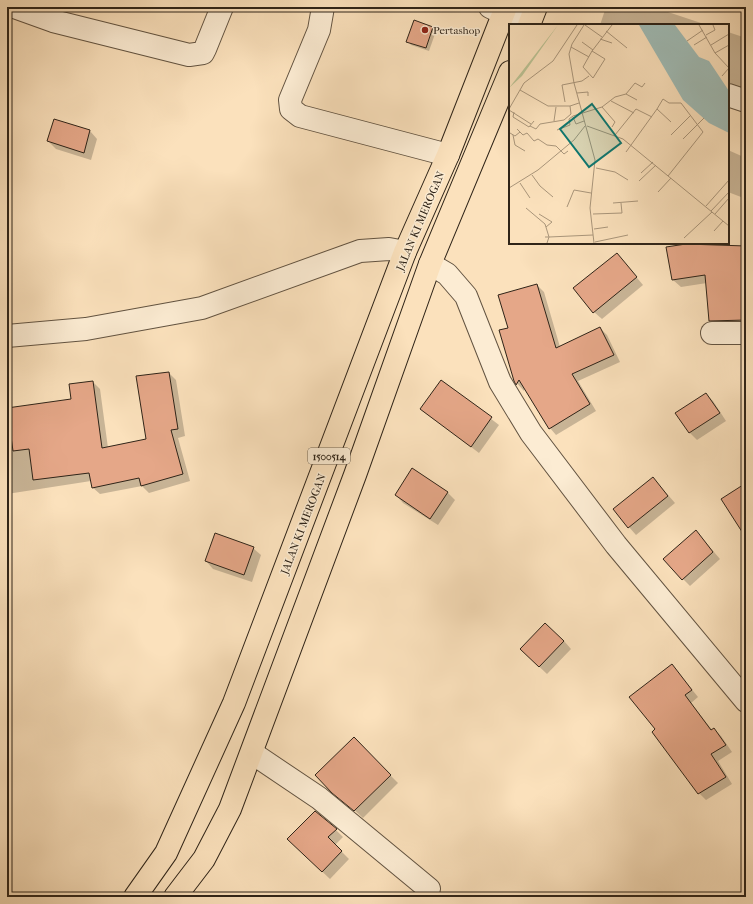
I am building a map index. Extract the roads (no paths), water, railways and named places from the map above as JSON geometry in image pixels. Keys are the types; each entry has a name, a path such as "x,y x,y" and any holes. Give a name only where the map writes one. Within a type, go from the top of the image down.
{"highway":[{"path":"529,24 536,7"},
{"name":"JALAN KI MEROGAN","path":"135,897 166,853 234,703 405,252 449,152 500,9"},
{"name":"1500514","path":"175,897 204,858 230,809 252,753 430,264 509,74"},
{"path":"449,152 475,157"},
{"path":"405,252 430,264"}],"street":[{"path":"14,7 53,21 189,55 203,53 222,7"},
{"path":"323,7 319,30 290,100 291,109 300,116 449,152"},
{"path":"500,9 527,24"},
{"path":"729,95 746,101"},
{"path":"7,336 86,329 202,308 360,251 389,249 405,252"},
{"path":"430,264 447,274 466,296 500,382 530,432 616,545 746,700"},
{"path":"712,333 746,333"},
{"path":"252,753 319,798 428,890"}],"place":[{"name":"Pertashop","path":"425,30"}]}
